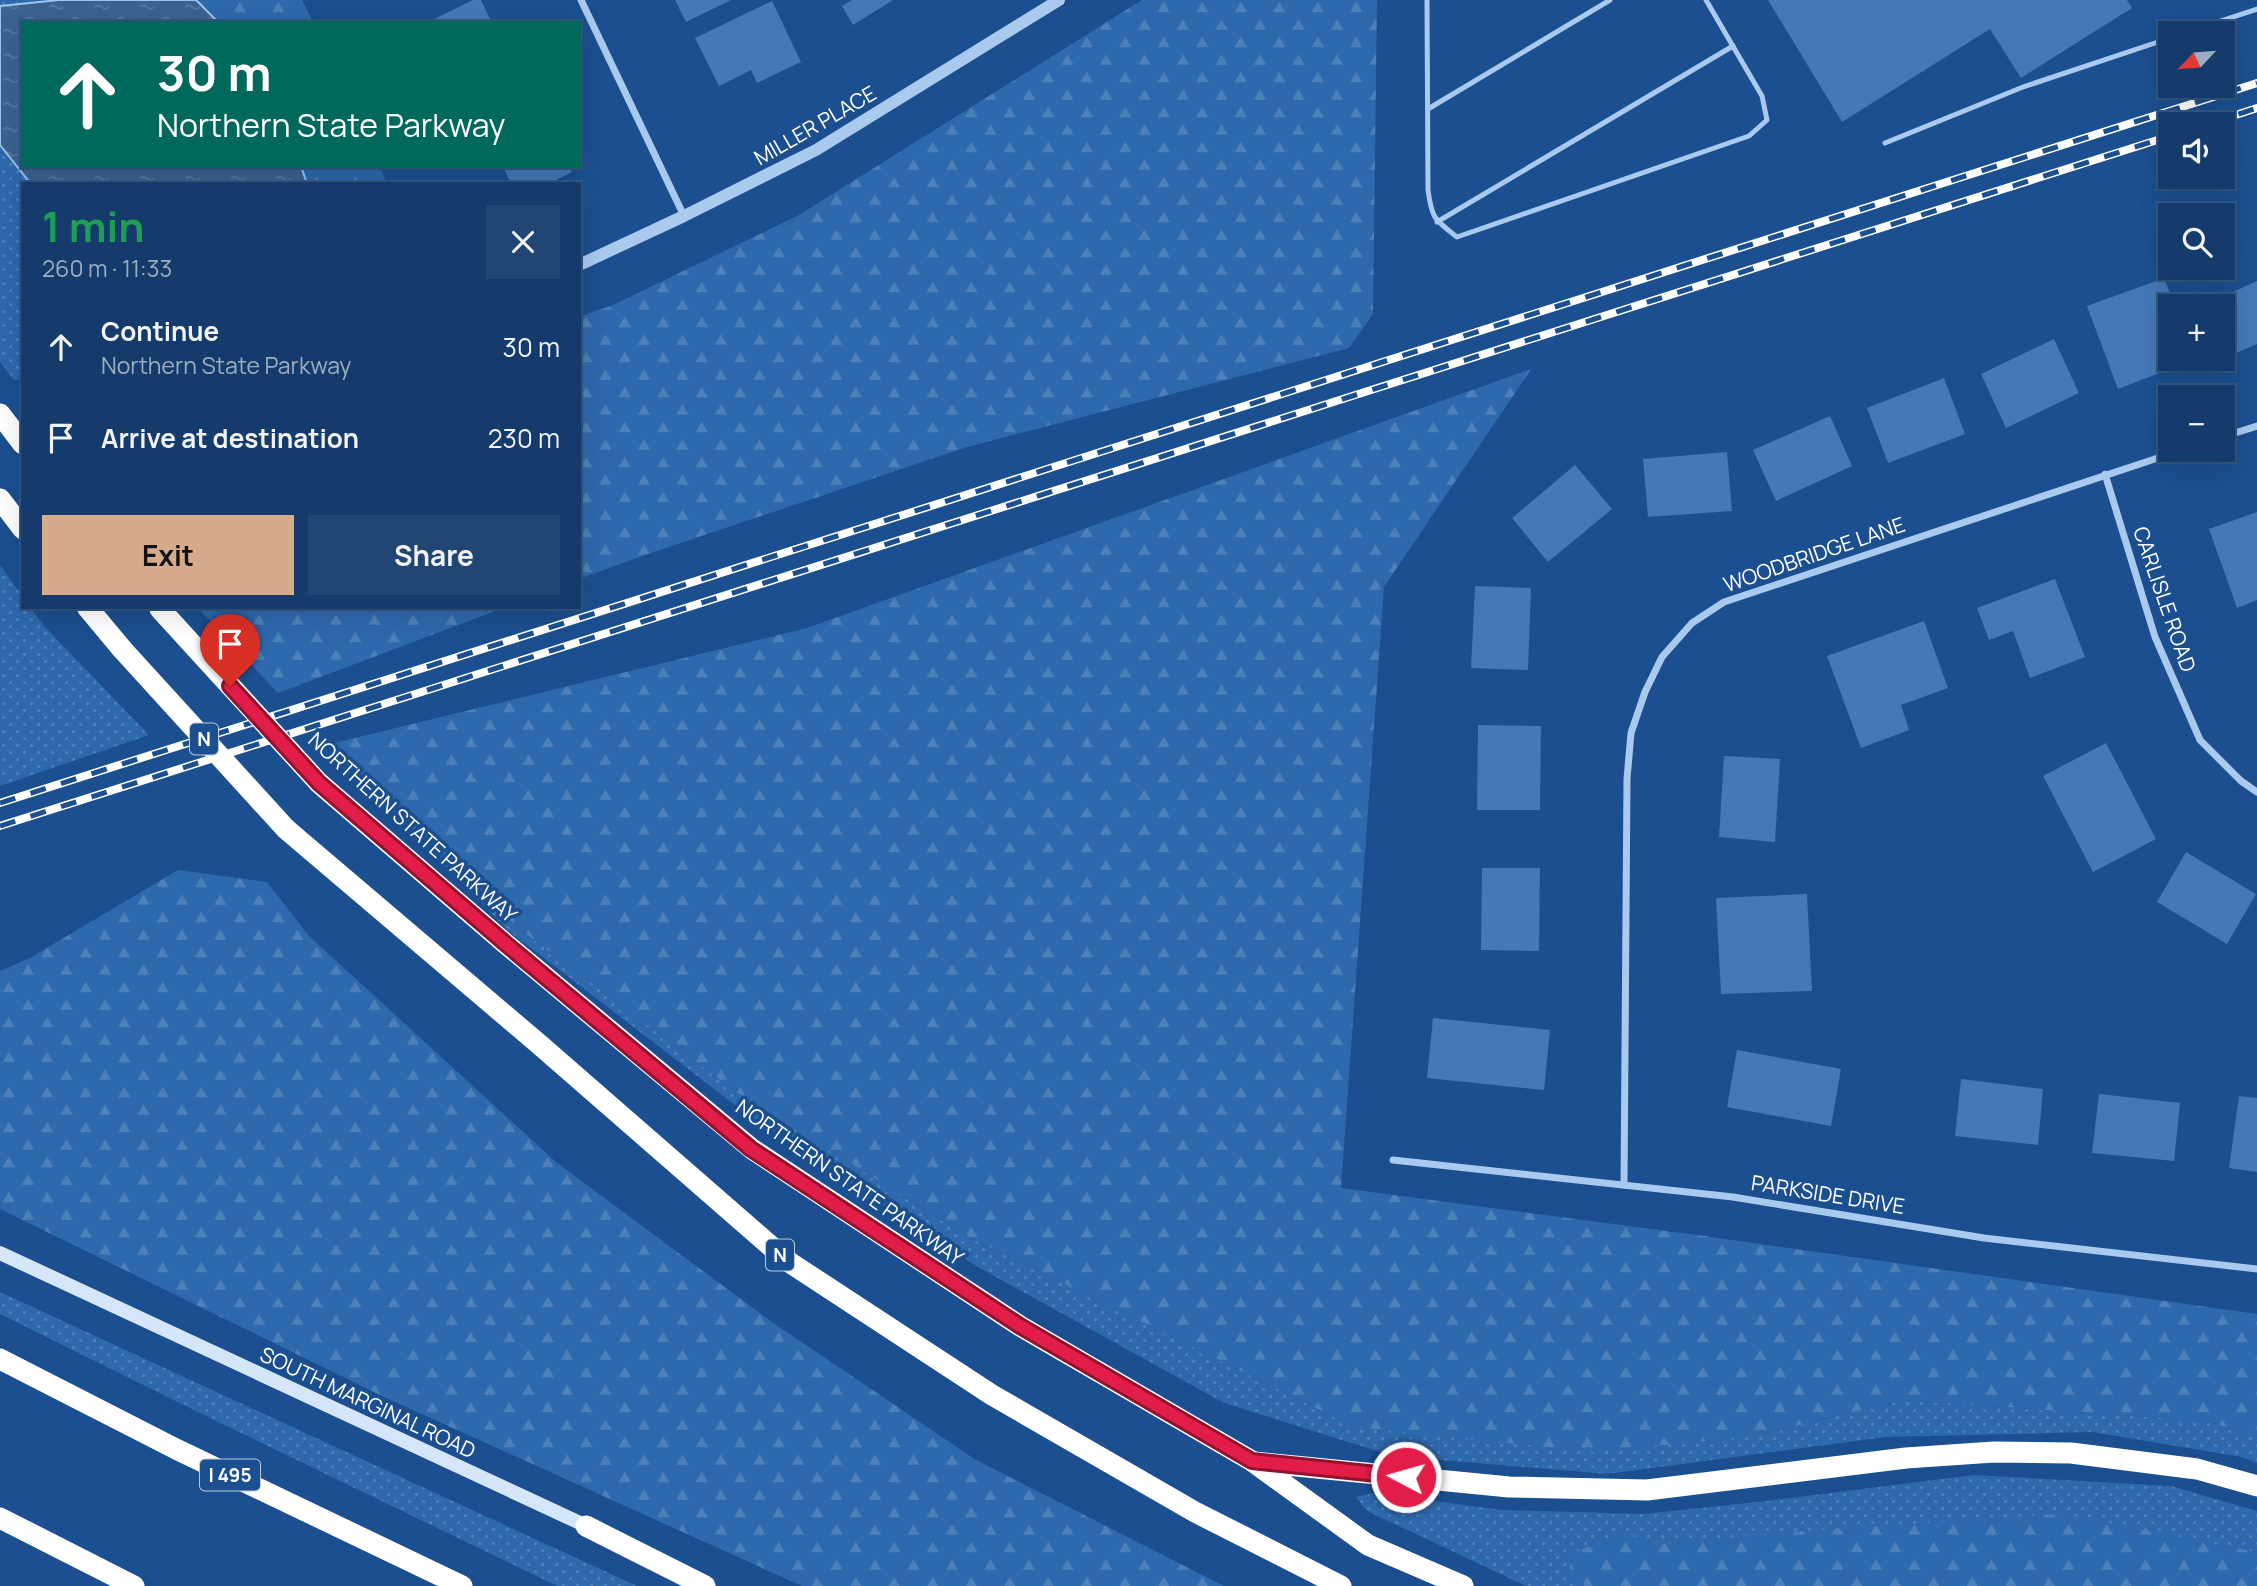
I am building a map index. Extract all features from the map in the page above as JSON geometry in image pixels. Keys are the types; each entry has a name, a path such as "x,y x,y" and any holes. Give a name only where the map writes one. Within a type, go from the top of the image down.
{"highway":[{"path":"0,414 21,441"},
{"path":"0,499 21,527"},
{"name":"N","path":"90,609 122,649 286,829 789,1262 1004,1402 1195,1512 1341,1586"},
{"name":"NORTHERN STATE PARKWAY","path":"160,609 319,783 751,1149 1020,1326 1252,1461 1368,1545 1463,1586"},
{"name":"I 495","path":"0,1359 176,1449 462,1586"},
{"path":"1252,1461 1508,1487 1647,1490 1906,1458 1994,1452 2071,1453 2197,1469 2257,1486"},
{"path":"0,1518 134,1586"},
{"path":"586,1526 705,1586"}],"main road":[{"name":"SOUTH MARGINAL ROAD","path":"0,1253 719,1586"}],"street":[{"path":"581,0 684,216"},
{"name":"MILLER PLACE","path":"581,264 816,150 1059,0"},
{"path":"0,423 21,419"},
{"path":"2235,433 2257,426"},
{"name":"WOODBRIDGE LANE","path":"1624,1185 1627,779 1631,733 1645,692 1662,657 1692,623 1724,602 2158,457"},
{"name":"CARLISLE ROAD","path":"2105,474 2155,638 2200,740 2241,781 2257,792"},
{"name":"PARKSIDE DRIVE","path":"1393,1160 1733,1196 1984,1238 2257,1269"}],"lane":[{"path":"1427,0 1428,190 1431,212 1437,222 1457,237 1749,136 1767,120 1762,96 1706,0"},
{"path":"1428,109 1610,0"},
{"path":"2220,21 2257,9"},
{"path":"1885,143 2023,87 2158,42"},
{"path":"1437,222 1733,46"}],"green space":[{"path":"0,0 302,0 312,21 21,21 21,168 380,168 386,182 21,182 21,379 14,380 0,362"},
{"path":"196,0 302,0 312,21 217,21"},
{"path":"1142,0 1377,0 1373,314 1349,348 967,447 581,578 581,316 613,305 799,215"},
{"path":"302,168 380,168 386,182 306,182"},
{"path":"1531,369 1384,587 1341,1188 2257,1314 2257,1438 2208,1421 1903,1400 1754,1436 1592,1452 1355,1427 969,1237 739,1094 521,930 326,745 807,628"},
{"path":"0,565 21,594 21,609 31,609 44,626 149,735 0,786"},
{"path":"199,609 501,609 278,693"},
{"path":"331,750 521,930 739,1094 969,1237 1355,1427 1754,1436 1903,1400 2208,1421 2257,1438 2257,1463 2242,1457 2092,1432 1886,1437 1607,1474 1393,1456 1224,1403 976,1266 744,1112 510,932"},
{"path":"178,870 267,882 309,936 556,1162 769,1320 976,1460 1224,1586 802,1586 382,1396 0,1209 0,971 30,958"},
{"path":"0,1292 637,1586 557,1586 0,1314"},
{"path":"1974,1475 2171,1486 2257,1511 2257,1586 1526,1586 1367,1511 1356,1497 1373,1493 1502,1510 1643,1514"},
{"path":"2061,1514 2257,1552 2257,1586 1588,1586 1569,1579 1571,1554 1620,1533 1662,1544 1817,1530"}],"water":[{"path":"59,0 196,0 217,21 21,21 21,168 302,168 306,182 29,182 0,145 0,6"}],"building":[{"path":"473,0 481,0 491,21 430,21"},
{"path":"675,0 731,0 686,22"},
{"path":"852,0 893,0 853,25 842,6"},
{"path":"1768,0 2127,0 2132,8 2021,78 1990,29 1842,122"},
{"path":"772,1 801,62 757,83 751,70 719,86 695,38"},
{"path":"504,168 570,168 572,172 552,182 510,182"},
{"path":"2165,280 2170,294 2158,294 2158,371 2165,371 2118,389 2087,306"},
{"path":"2257,281 2257,344 2235,354 2235,294 2229,294"},
{"path":"2054,339 2079,393 2006,428 1981,374"},
{"path":"1944,378 1965,434 1888,463 1867,408"},
{"path":"1830,416 1852,466 1776,501 1753,450"},
{"path":"1727,452 1732,511 1648,517 1643,459"},
{"path":"1575,465 1612,509 1548,562 1512,518"},
{"path":"2257,512 2257,600 2237,608 2209,529"},
{"path":"2055,579 2085,657 2030,678 2013,631 1989,640 1977,608"},
{"path":"1475,586 1531,588 1528,670 1471,668"},
{"path":"1924,621 1948,688 1901,705 1909,730 1861,748 1827,656"},
{"path":"1478,725 1541,726 1540,810 1477,810"},
{"path":"2106,743 2156,839 2093,872 2043,776"},
{"path":"1724,756 1780,759 1775,842 1719,837"},
{"path":"2186,852 2256,894 2227,944 2157,902"},
{"path":"1482,868 1540,868 1539,951 1481,950"},
{"path":"1807,894 1812,991 1721,994 1716,898"},
{"path":"1433,1018 1550,1030 1544,1090 1427,1078"},
{"path":"1737,1050 1841,1069 1831,1126 1727,1107"},
{"path":"1961,1079 2043,1089 2038,1145 1955,1136"},
{"path":"2099,1094 2180,1103 2174,1161 2092,1153"},
{"path":"2239,1096 2257,1098 2257,1172 2229,1168"}],"railway":[{"path":"0,803 2257,83"},
{"path":"2235,115 2257,108"},
{"path":"0,826 2158,140"}],"route":[{"path":"230,686 319,783 751,1149 1020,1326 1252,1461 1406,1477"}]}
